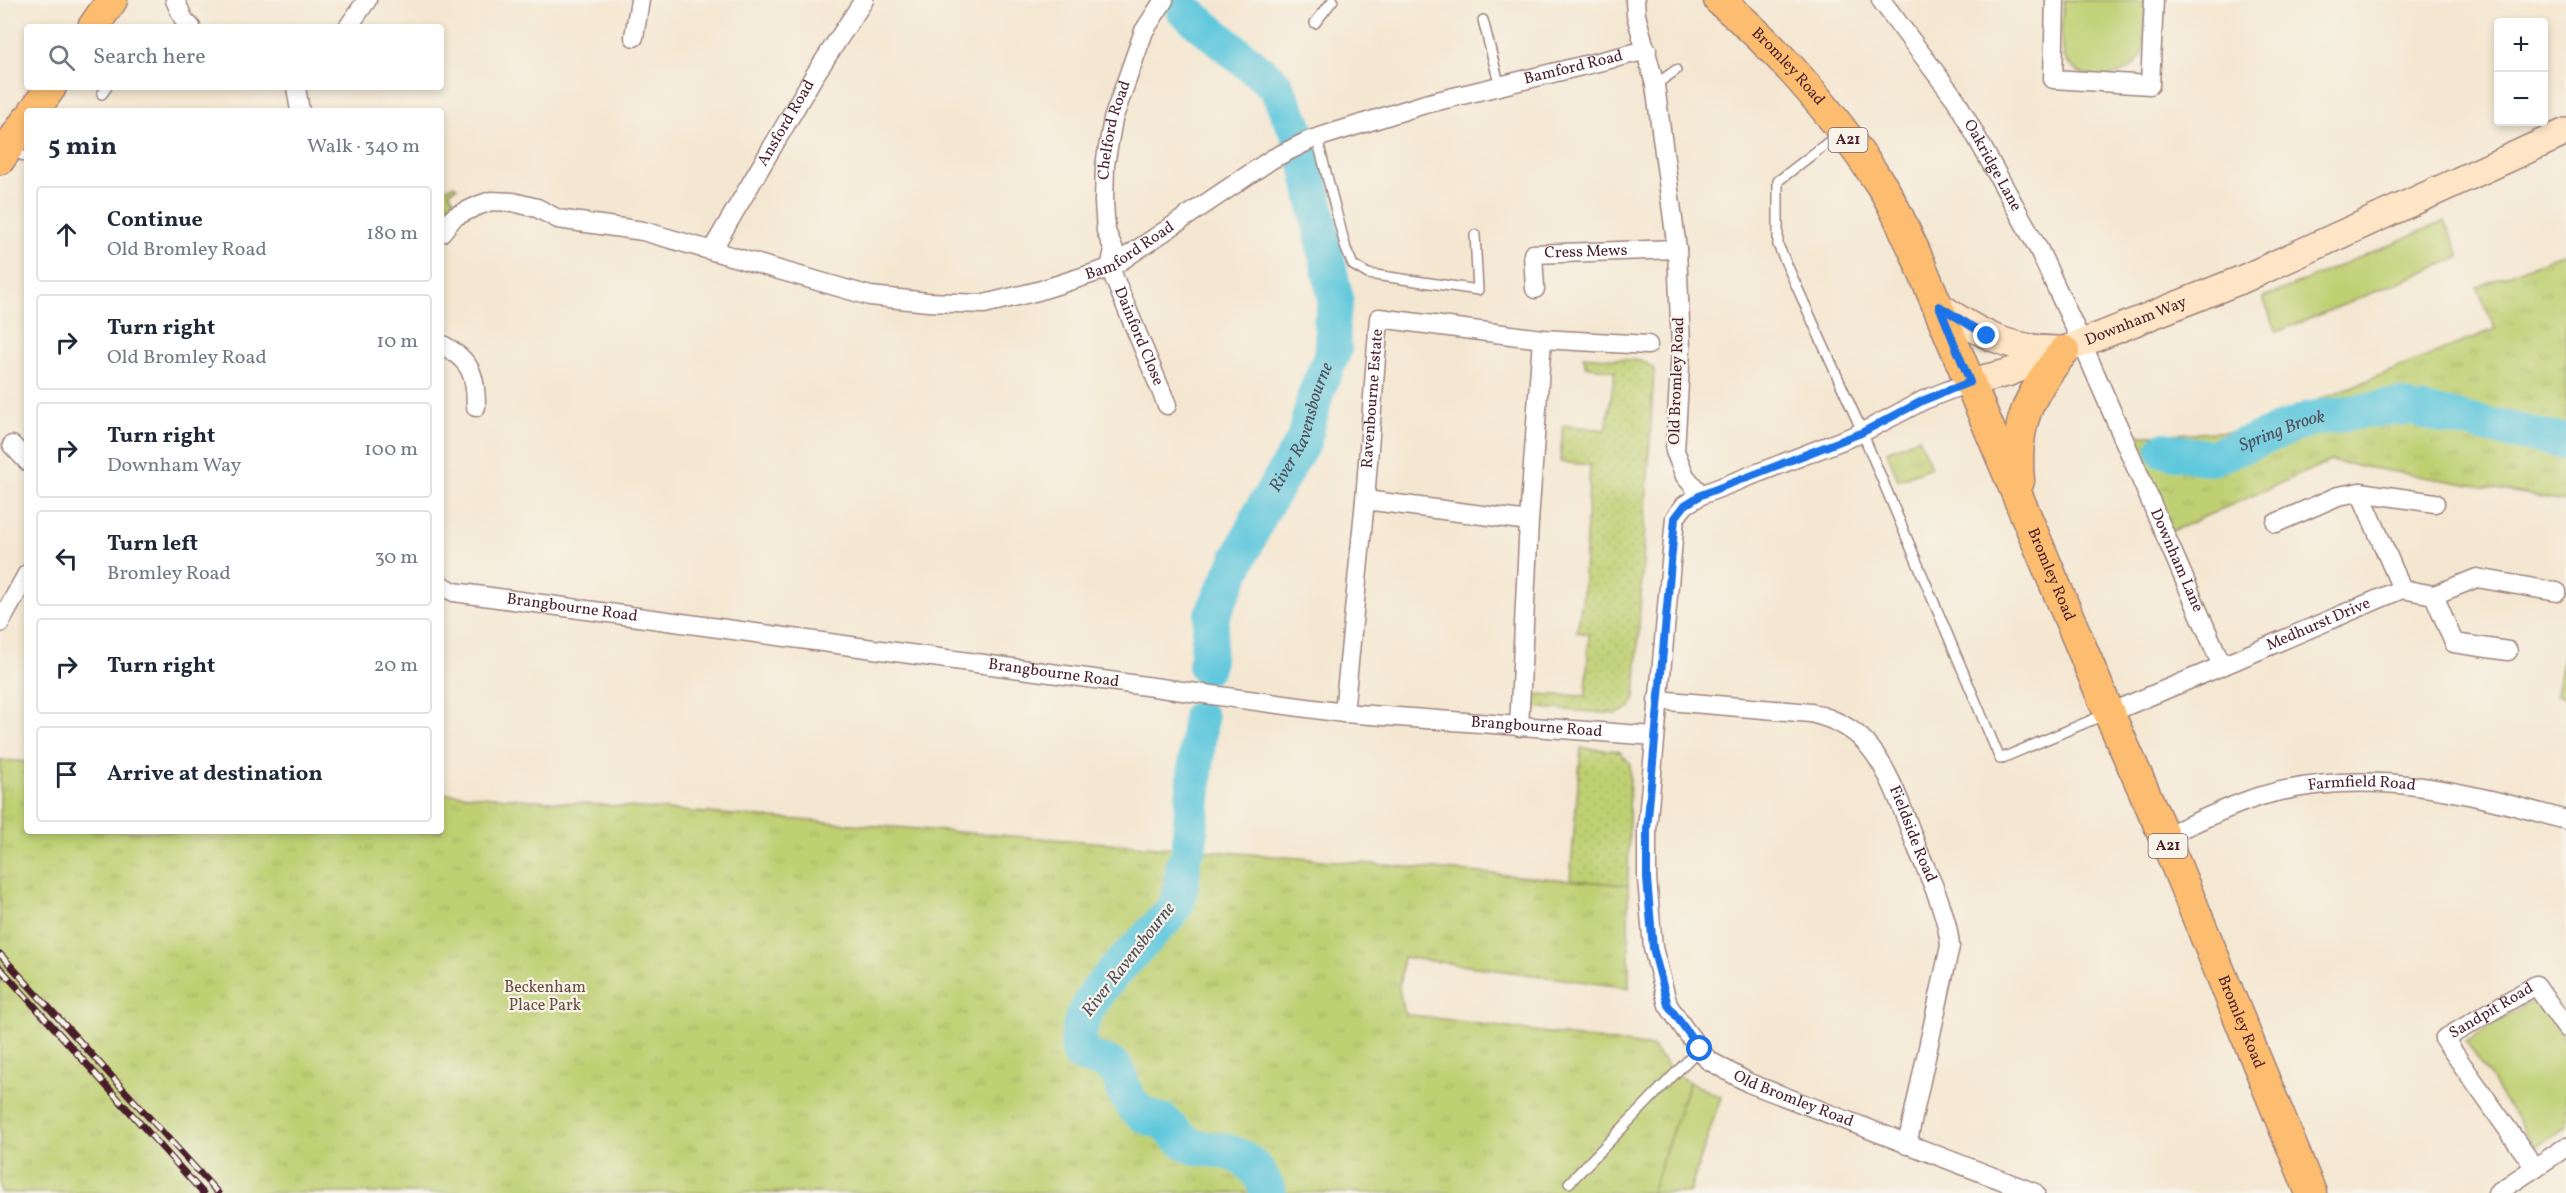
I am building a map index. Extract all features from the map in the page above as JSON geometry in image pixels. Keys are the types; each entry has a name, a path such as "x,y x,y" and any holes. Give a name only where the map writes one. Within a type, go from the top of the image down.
{"main road":[{"path":"95,24 112,0"},
{"name":"Bromley Road","path":"1719,0 1762,37 1808,87 1882,186 1914,250 2109,713 2164,836 2311,1193"},
{"path":"36,108 49,90"},
{"path":"12,155 24,127"},
{"path":"2021,501 2017,449 2022,417 2045,375 2073,347"}],"street":[{"path":"175,0 187,24"},
{"path":"350,24 367,0"},
{"path":"634,37 640,0"},
{"name":"Ansford Road","path":"712,250 814,76 864,0"},
{"name":"Chelford Road","path":"1110,268 1114,250 1106,231 1105,165 1113,119 1144,31 1164,0"},
{"name":"Old Bromley Road","path":"1635,0 1636,15 1655,86 1677,249 1681,348 1675,451 1685,476 1701,495 1685,505 1675,518 1647,829 1647,879 1653,948 1668,1005 1708,1060 1749,1083 2035,1193"},
{"name":"Oakridge Lane","path":"1881,0 1956,100 2039,250 2073,347"},
{"path":"2055,0 2052,79 2150,85 2154,0"},
{"name":"Bamford Road","path":"444,229 454,217 491,201 513,201 537,208 558,219 642,231 870,296 928,302 984,304 1038,291 1110,268 1272,159 1314,139 1425,104 1647,50"},
{"path":"296,90 300,108"},
{"name":"Downham Way","path":"1701,495 1861,433 1924,400 1970,382 1999,376 2243,279 2566,132"},
{"name":"Cress Mews","path":"1535,289 1533,254 1677,249"},
{"name":"Dainford Close","path":"1110,268 1167,405"},
{"path":"1939,306 1976,332 1999,342 2022,348 2073,347"},
{"name":"Ravenbourne Estate","path":"1344,713 1365,500 1379,318 1542,339 1648,345"},
{"path":"1519,727 1529,521 1542,339"},
{"path":"444,346 457,352 476,379 476,407"},
{"name":"Downham Lane","path":"2073,347 2229,662"},
{"path":"8,447 24,459"},
{"path":"2360,492 2402,589 2434,595 2477,578 2557,592"},
{"path":"2276,524 2338,496 2360,492 2435,503"},
{"path":"1365,500 1529,521"},
{"path":"0,623 24,579"},
{"name":"Medhurst Drive","path":"2229,662 2402,589"},
{"name":"Brangbourne Road","path":"445,591 1344,713 1654,736"},
{"path":"2434,595 2454,643 2508,651"},
{"path":"2109,713 2229,662"},
{"name":"Fieldside Road","path":"1657,700 1811,713 1833,719 1866,743 1879,762 1896,796 1943,913 1950,946 1907,1145"},
{"name":"Farmfield Road","path":"2164,836 2258,797 2311,785 2342,782 2409,784 2520,807 2566,820"},
{"name":"Sandpit Road","path":"2535,1168 2444,1039 2535,986 2566,1028"},
{"path":"2498,1193 2566,1147"}],"lane":[{"path":"1315,23 1333,0"},
{"path":"1483,20 1500,87"},
{"path":"1655,86 1677,70"},
{"path":"1841,131 1778,181 1779,245 1809,309 2000,759 2109,713"},
{"path":"1314,139 1353,265 1368,274 1478,290 1475,235"},
{"path":"1569,1183 1700,1049"}],"green space":[{"path":"2064,0 2146,0 2143,53 2127,70 2104,77 2081,73 2072,67 2065,57 2062,44"},
{"path":"454,185 457,187 449,192 457,205 452,209 444,201 444,189"},
{"path":"2445,221 2460,257 2277,332 2263,298"},
{"path":"2566,252 2566,501 2330,461 2168,533 2125,436 2241,431 2495,329 2477,287"},
{"path":"1583,356 1643,361 1654,369 1635,697 1631,708 1616,714 1529,707 1530,694 1586,696 1589,634 1577,632 1583,594 1590,465 1560,462 1563,425 1606,430 1615,371 1586,366"},
{"path":"1919,438 1931,467 1898,480 1887,451"},
{"path":"2566,639 2566,697 2556,695"},
{"path":"1581,748 1619,751 1630,763 1628,885 1570,880"},
{"name":"Beckenham Place Park","path":"0,760 24,762 24,834 444,834 444,793 1628,885 1629,988 1403,957 1399,989 1405,1014 1652,1047 1672,1071 1689,1082 1651,1193 0,1193"},
{"path":"2537,998 2566,1042 2566,1127 2535,1147 2466,1041"},
{"path":"1689,1082 1721,1097 1689,1193 1651,1193"}],"waterway":[{"name":"River Ravensbourne","path":"1183,9 1275,85 1295,127"},
{"name":"River Ravensbourne","path":"1206,667 1212,615 1261,512 1304,440 1316,393 1334,349 1331,323 1336,301 1308,168 1300,142"},
{"name":"Spring Brook","path":"2164,450 2211,458 2310,419 2397,406 2405,408"},
{"name":"Spring Brook","path":"2425,412 2566,442"},
{"name":"River Ravensbourne","path":"1189,845 1200,718"},
{"name":"River Ravensbourne","path":"1183,865 1180,892 1172,911 1105,982 1093,999 1084,1016 1079,1034 1079,1053 1112,1066 1134,1106 1143,1114 1163,1121 1187,1143 1199,1148 1232,1153 1246,1161 1257,1171 1269,1193"}],"railway":[{"path":"0,954 218,1193"},
{"path":"0,968 203,1193"}],"route":[{"path":"1700,1049 1668,1005 1653,948 1647,879 1647,829 1657,700 1675,518 1685,505 1701,495 1861,433 1944,390 1970,382 1939,306 1976,332 1987,336"}]}
